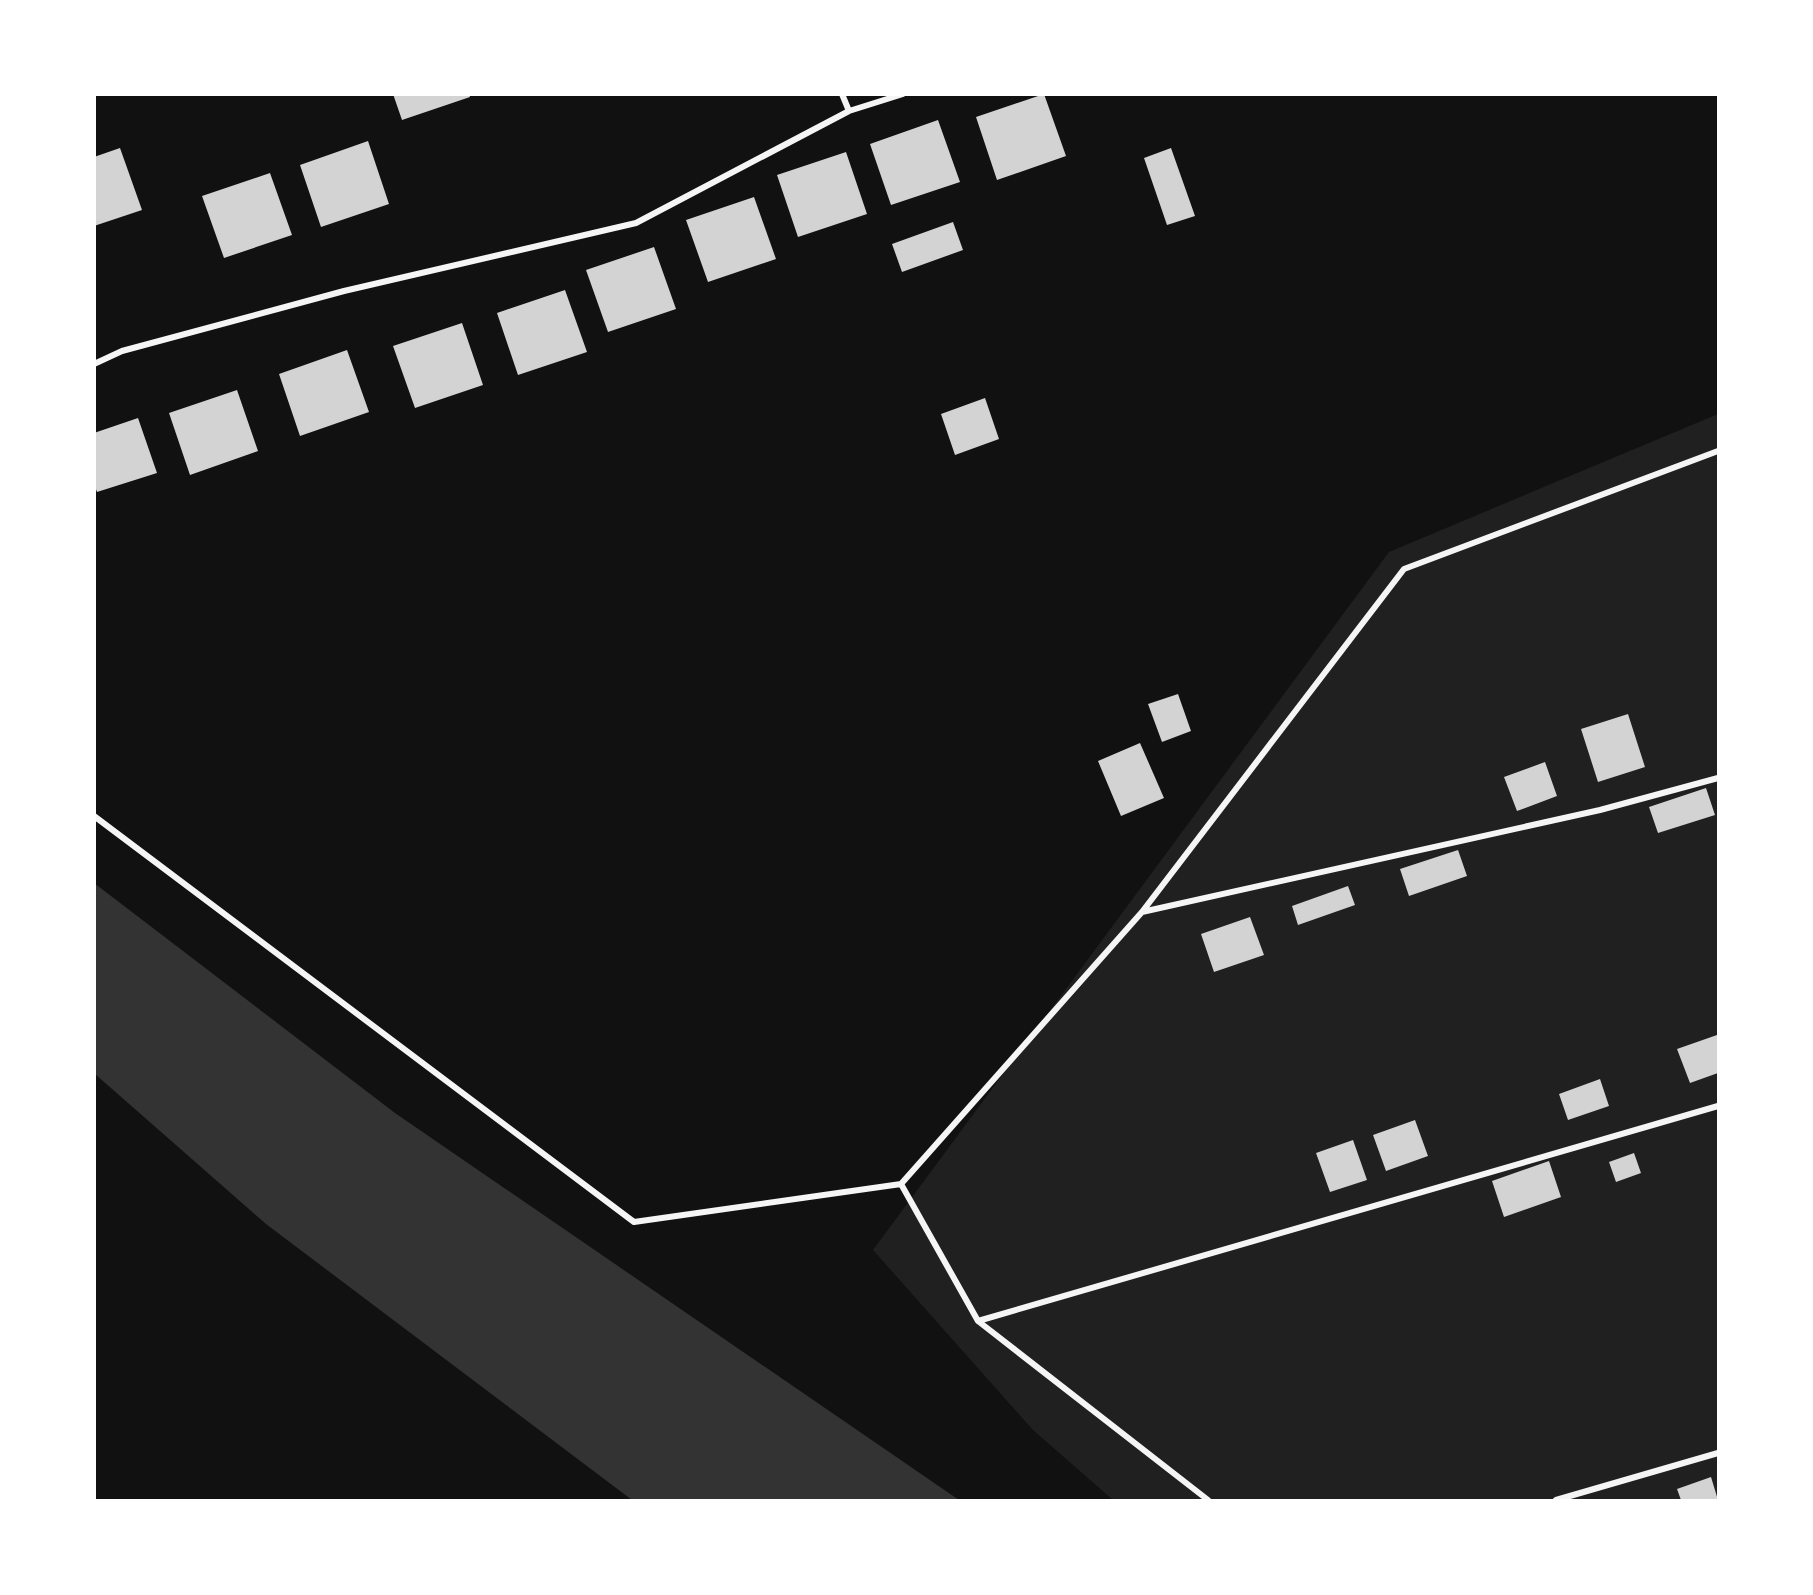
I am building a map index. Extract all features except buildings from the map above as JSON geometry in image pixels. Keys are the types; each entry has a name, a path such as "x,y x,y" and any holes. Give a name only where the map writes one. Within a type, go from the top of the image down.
{"street":[{"path":"842,94 849,111"},
{"path":"94,364 122,351 344,291 636,223 849,111 903,94"},
{"path":"94,816 634,1222 901,1184 1142,912 1404,569 1719,451"},
{"path":"1142,912 1600,810 1719,778"},
{"path":"978,1321 1719,1106"},
{"path":"901,1184 978,1321 1208,1500"},
{"path":"1556,1500 1719,1453"}],"shaded area":[{"path":"1718,414 1718,1500 1113,1500 1033,1430 873,1250 1389,552"},
{"path":"94,883 395,1113 959,1500 632,1500 266,1224 95,1074"}]}
